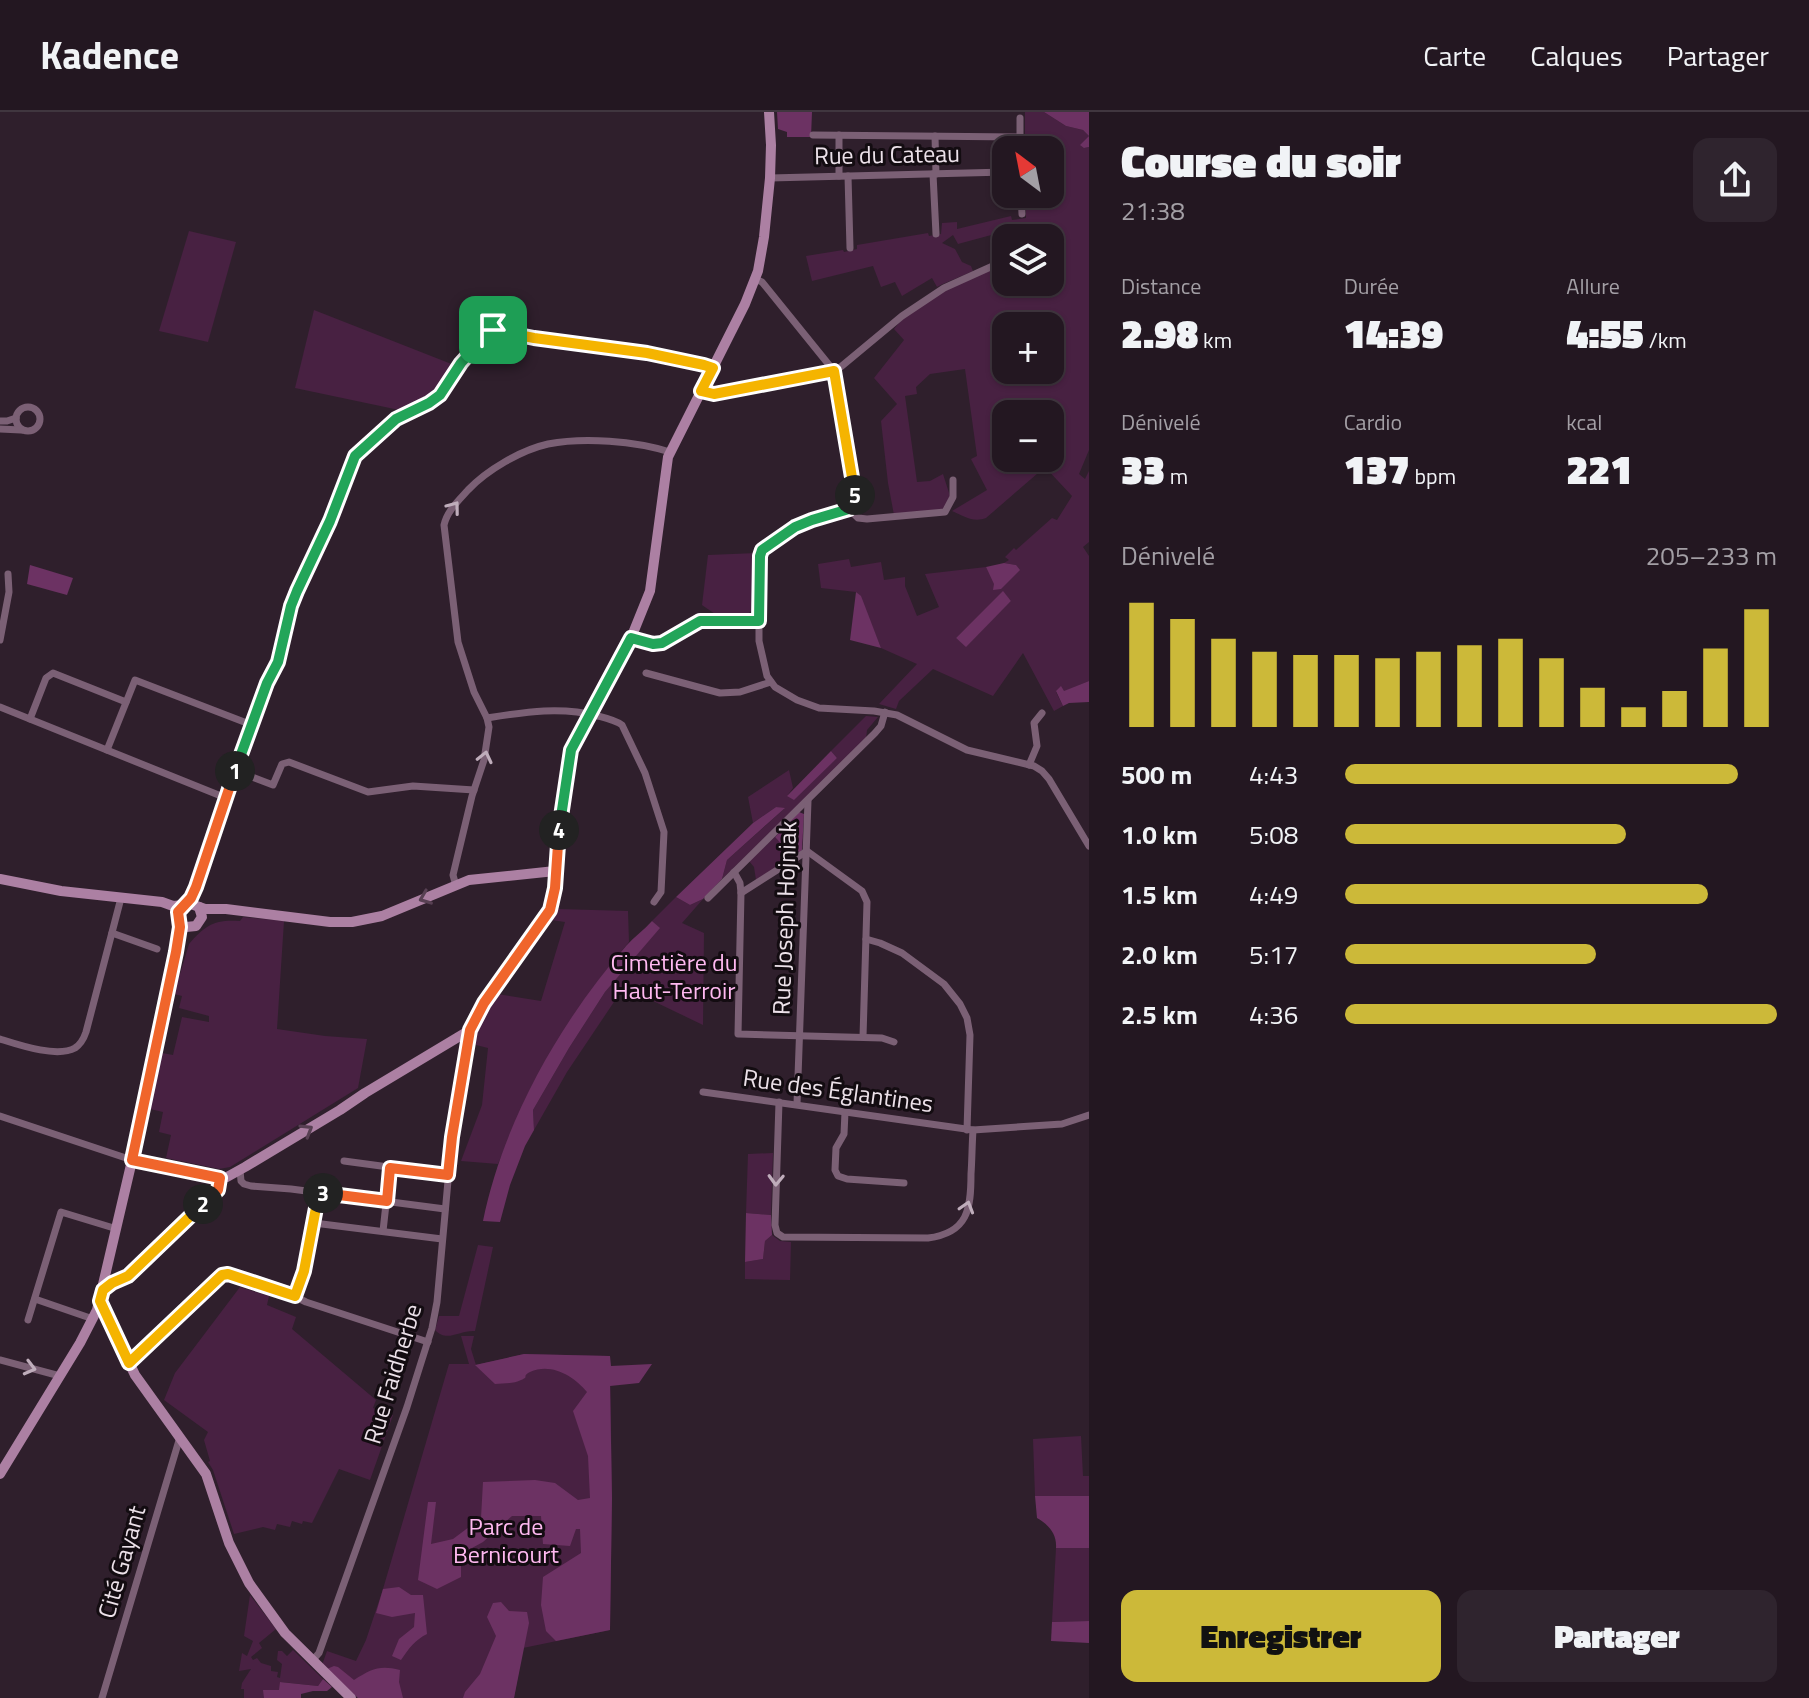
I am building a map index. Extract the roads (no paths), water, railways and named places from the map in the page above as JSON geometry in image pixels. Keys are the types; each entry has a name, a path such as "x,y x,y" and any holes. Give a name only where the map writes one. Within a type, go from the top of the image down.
{"street":[{"name":"Rue Faidherbe","path":"312,1661 319,1653 428,1342 436,1310 452,1137 470,1030 484,1003 548,914 554,894 569,755 631,638 653,581 661,501 670,452 755,279 764,237 770,178 769,112"},
{"path":"1020,118 1020,136"},
{"path":"813,135 992,137"},
{"path":"839,135 839,176"},
{"path":"935,136 936,234"},
{"name":"Rue du Cateau","path":"770,178 992,172"},
{"path":"848,176 850,248"},
{"path":"1022,208 1022,214"},
{"path":"701,391 714,394 834,371 902,316 939,291 992,266"},
{"path":"755,279 762,282 834,371 856,498 849,509 795,527 762,550 759,641 771,682 778,689 814,707 885,712 906,719 967,750 1038,769 1045,774 1089,846"},
{"path":"191,906 252,725 282,651 291,606 330,521 356,453 396,419 440,395 461,363 491,331 647,353 713,368"},
{"path":"0,429 30,432 37,428 41,422 40,414 33,408 18,411 16,418 21,430"},
{"path":"0,421 16,418"},
{"path":"456,886 453,875 487,746 489,727 458,642 444,525 447,515 492,470 546,445 612,442 670,452"},
{"path":"849,509 860,519 945,512 953,497 953,480"},
{"path":"0,640 9,592 8,574"},
{"path":"631,638 657,644 700,621 759,621"},
{"path":"30,719 46,678 53,673 126,702"},
{"path":"646,673 720,693 740,692 771,682"},
{"path":"107,750 135,680 252,725"},
{"path":"0,707 226,798"},
{"path":"487,718 551,709 590,714 620,723 643,769 664,832 661,892 654,902"},
{"path":"708,898 878,730 885,712"},
{"path":"1029,765 1037,746 1034,723 1042,713"},
{"path":"236,771 273,785 282,764 289,762 368,792 413,786 474,790"},
{"name":"Rue Joseph Hojniak","path":"797,1104 808,801"},
{"path":"741,893 807,851 864,893 867,902 863,1037"},
{"path":"0,879 61,891 173,906 352,922 382,916 474,879 555,871"},
{"path":"734,872 741,893 738,1034 885,1038 894,1042"},
{"path":"0,1039 46,1051 72,1049 81,1043 121,898"},
{"path":"155,902 168,908 185,927 192,928"},
{"path":"0,1474 93,1319 102,1295 176,952 179,911 191,906"},
{"path":"176,952 184,934 201,920 202,913 191,906"},
{"path":"112,933 157,949"},
{"path":"779,1102 775,1225 777,1233 783,1237 928,1238 951,1231 963,1220 971,1202 970,1035 967,1018 952,992 935,977 899,951 866,939"},
{"path":"0,1116 132,1160 227,1177 470,1030"},
{"name":"Rue des Églantines","path":"703,1092 970,1130 1055,1125 1089,1115"},
{"path":"845,1112 844,1134 836,1148 835,1170 838,1176 904,1183"},
{"path":"344,1161 448,1175"},
{"path":"383,1231 390,1168"},
{"path":"240,1170 241,1181 249,1186 445,1209"},
{"path":"102,1295 112,1283 128,1276 218,1190 220,1178"},
{"path":"295,1296 302,1277 319,1192"},
{"path":"28,1320 61,1212 117,1229"},
{"path":"314,1223 442,1239"},
{"path":"129,1363 222,1275 228,1274 428,1342"},
{"path":"102,1295 129,1363 142,1386 209,1478 229,1543 242,1572 280,1627 351,1698"},
{"path":"35,1299 93,1319"},
{"path":"0,1360 60,1376"},
{"name":"Cité Gayant","path":"102,1698 180,1437"}],"park label":[{"name":"Cimetière du Haut-Terroir","path":"674,977"},
{"name":"Parc de Bernicourt","path":"506,1541"}]}
